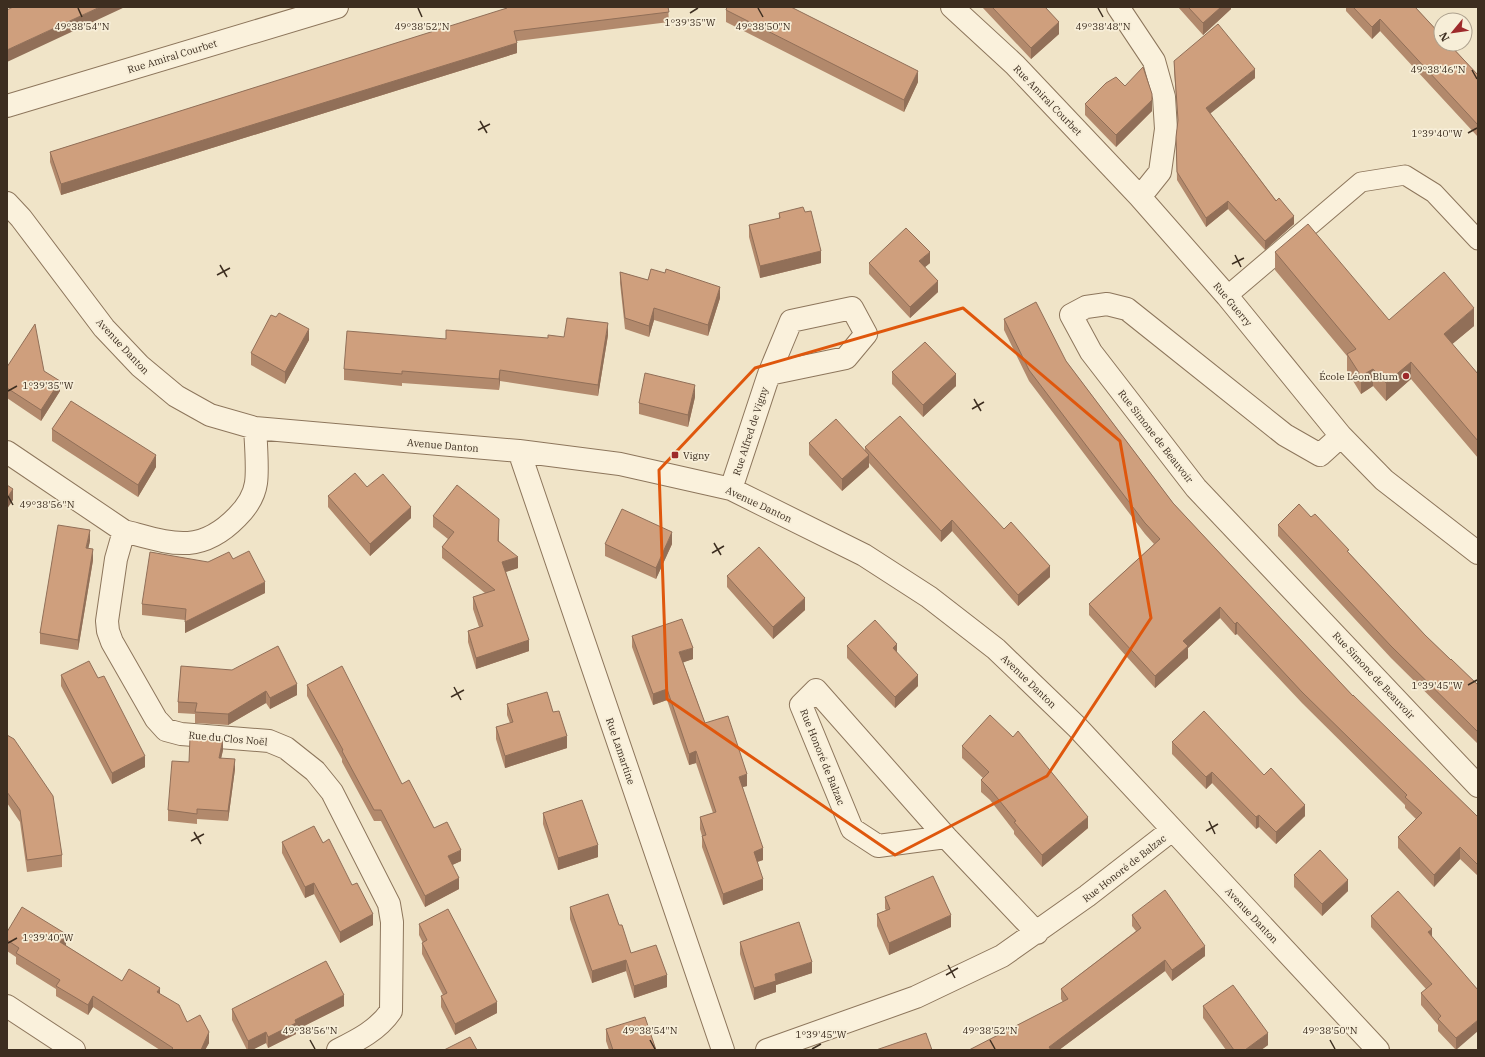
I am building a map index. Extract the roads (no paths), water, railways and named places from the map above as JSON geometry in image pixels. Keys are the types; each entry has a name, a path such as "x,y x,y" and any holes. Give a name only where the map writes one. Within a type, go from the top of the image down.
{"street":[{"name":"Rue Amiral Courbet","path":"7,106 337,7"},
{"name":"Rue Amiral Courbet","path":"952,7 1015,65 1140,197"},
{"path":"1118,7 1154,60 1164,97 1166,129 1160,172 1140,197"},
{"name":"Rue Guerry","path":"1140,197 1227,296 1341,436 1384,480 1478,553"},
{"name":"Avenue Danton","path":"7,203 104,328 140,366 176,396 210,414 255,428 519,451 620,464 731,489 864,556 929,596 996,649 1077,727 1378,1050"},
{"name":"Rue Simone de Beauvoir","path":"1341,436 1320,455 1285,435 1126,309 1108,304 1086,307 1072,315 1091,352 1196,488 1478,786"},
{"name":"Rue Alfred de Vigny","path":"731,489 770,374"},
{"path":"7,452 124,531 166,542 182,544 200,542 223,530 246,508 253,497 256,483 255,428"},
{"name":"Rue Lamartine","path":"519,451 723,1050"},
{"name":"Rue du Clos Noël","path":"124,531 116,559 107,621 108,631 112,642 156,719 166,730 182,734 269,741 286,748 315,770 332,792 389,904 392,922 391,1011 384,1021 373,1030 338,1050"},
{"name":"Rue Honoré de Balzac","path":"946,836 878,846 852,829 801,705 816,690 946,836 1036,933"},
{"name":"Rue Honoré de Balzac","path":"767,1050 916,997 1002,956 1088,896 1172,830"},
{"path":"7,1006 74,1050"}],"lane":[{"path":"1227,296 1361,182 1404,175 1434,193 1478,240"}],"place":[{"name":"École Léon Blum","path":"1406,376"},
{"name":"Vigny","path":"675,455"}]}
